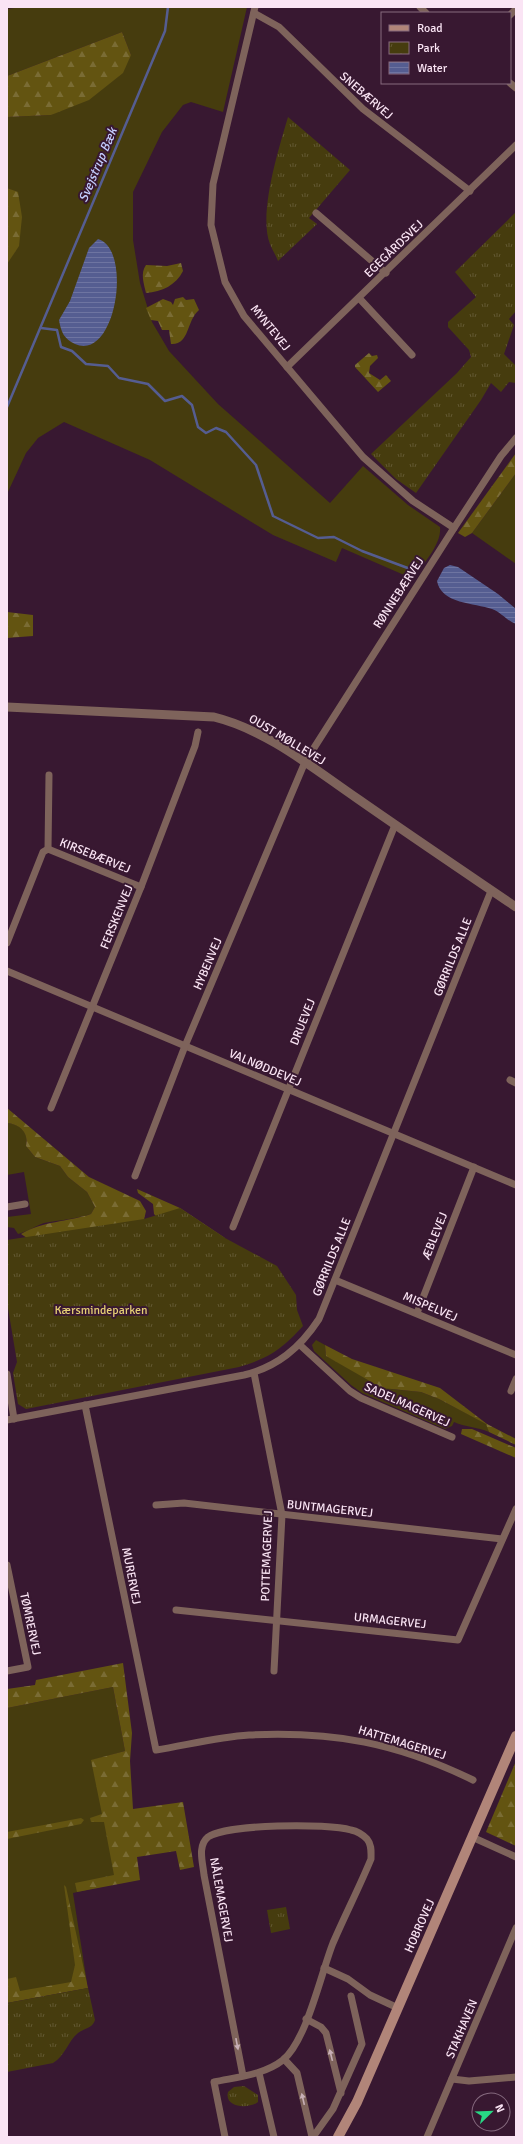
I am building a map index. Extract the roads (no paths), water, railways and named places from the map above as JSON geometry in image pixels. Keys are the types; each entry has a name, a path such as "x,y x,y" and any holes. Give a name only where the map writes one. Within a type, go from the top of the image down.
{"main road":[{"name":"HOBROVEJ","path":"338,2137 345,2126 398,2008 516,1736"},
{"name":"HOBROVEJ","path":"343,2137 345,2126"}],"street":[{"name":"SNEBÆRVEJ","path":"255,10 279,27 363,109 470,191"},
{"name":"MYNTEVEJ","path":"255,10 213,184 211,225 225,282 244,316 363,457 413,501 454,528"},
{"name":"EGEGÅRDSVEJ","path":"287,367 386,273 516,145"},
{"path":"316,213 386,273"},
{"path":"359,298 412,355"},
{"name":"RØNNEBÆRVEJ","path":"305,762 454,528 501,456 516,438"},
{"name":"OUST MØLLEVEJ","path":"7,707 214,717 231,721 258,733 305,762 516,907"},
{"name":"FERSKENVEJ","path":"51,1108 141,887 195,746 198,732"},
{"name":"HYBENVEJ","path":"135,1176 185,1046 305,762"},
{"path":"48,848 49,775"},
{"name":"DRUEVEJ","path":"233,1227 395,825"},
{"name":"KIRSEBÆRVEJ","path":"7,943 43,852 48,848 141,887"},
{"name":"GØRRILDS ALLE","path":"11,1419 254,1373 273,1364 300,1345 319,1319 491,890"},
{"name":"VALNØDDEVEJ","path":"7,971 394,1134 515,1183"},
{"name":"ÆBLEVEJ","path":"417,1313 474,1167"},
{"path":"7,1207 25,1204"},
{"name":"MISPELVEJ","path":"335,1280 516,1355"},
{"name":"SADELMAGERVEJ","path":"300,1345 350,1391 361,1398 452,1437"},
{"name":"POTTEMAGERVEJ","path":"254,1373 282,1515 274,1671"},
{"path":"7,1374 11,1419"},
{"path":"511,1391 516,1379"},
{"name":"MURERVEJ","path":"86,1406 156,1750"},
{"name":"BUNTMAGERVEJ","path":"156,1505 184,1503 502,1539"},
{"name":"URMAGERVEJ","path":"176,1610 276,1619 458,1640 516,1509"},
{"name":"TØMRERVEJ","path":"7,1565 28,1667 7,1671"},
{"name":"HATTEMAGERVEJ","path":"156,1750 248,1736 317,1734 358,1739 399,1751 436,1762 473,1780"},
{"name":"NÅLEMAGERVEJ","path":"225,2137 214,2082 259,2073 273,2067 284,2058 293,2046 306,2020 324,1968 371,1859 370,1846 367,1839 351,1830 315,1826 272,1826 217,1833 208,1838 201,1850 204,1875 243,2076"},
{"path":"472,1837 516,1857"},
{"name":"STAKHAVEN","path":"428,2137 513,1941 516,1928"},
{"path":"324,1968 348,1979 370,1995 398,2008"},
{"path":"313,2137 327,2119 341,2093 362,2044 351,1996"},
{"path":"306,2020 321,2026 326,2034 341,2093"},
{"path":"284,2058 297,2072 313,2137"},
{"path":"259,2073 274,2137"},
{"path":"452,2080 469,2081 516,2077"}],"water":[{"path":"98,239 109,247 115,262 117,281 115,302 110,321 101,337 89,345 75,344 68,340 64,335 59,320 70,301 89,248"},
{"path":"450,565 458,567 498,594 516,609 516,624 492,609 460,601 445,594 440,589 437,581 444,568"}],"waterway":[{"name":"Svejstrup Bæk","path":"7,407 165,31 168,7"},
{"path":"41,328 57,330 61,347 72,351 86,364 108,366 119,378 148,384 165,401 182,396 192,405 198,427 206,433 216,428 226,432 256,465 273,516 318,538 334,537 362,551 413,570"}],"park label":[{"name":"Kærsmindeparken","path":"101,1310"}]}
